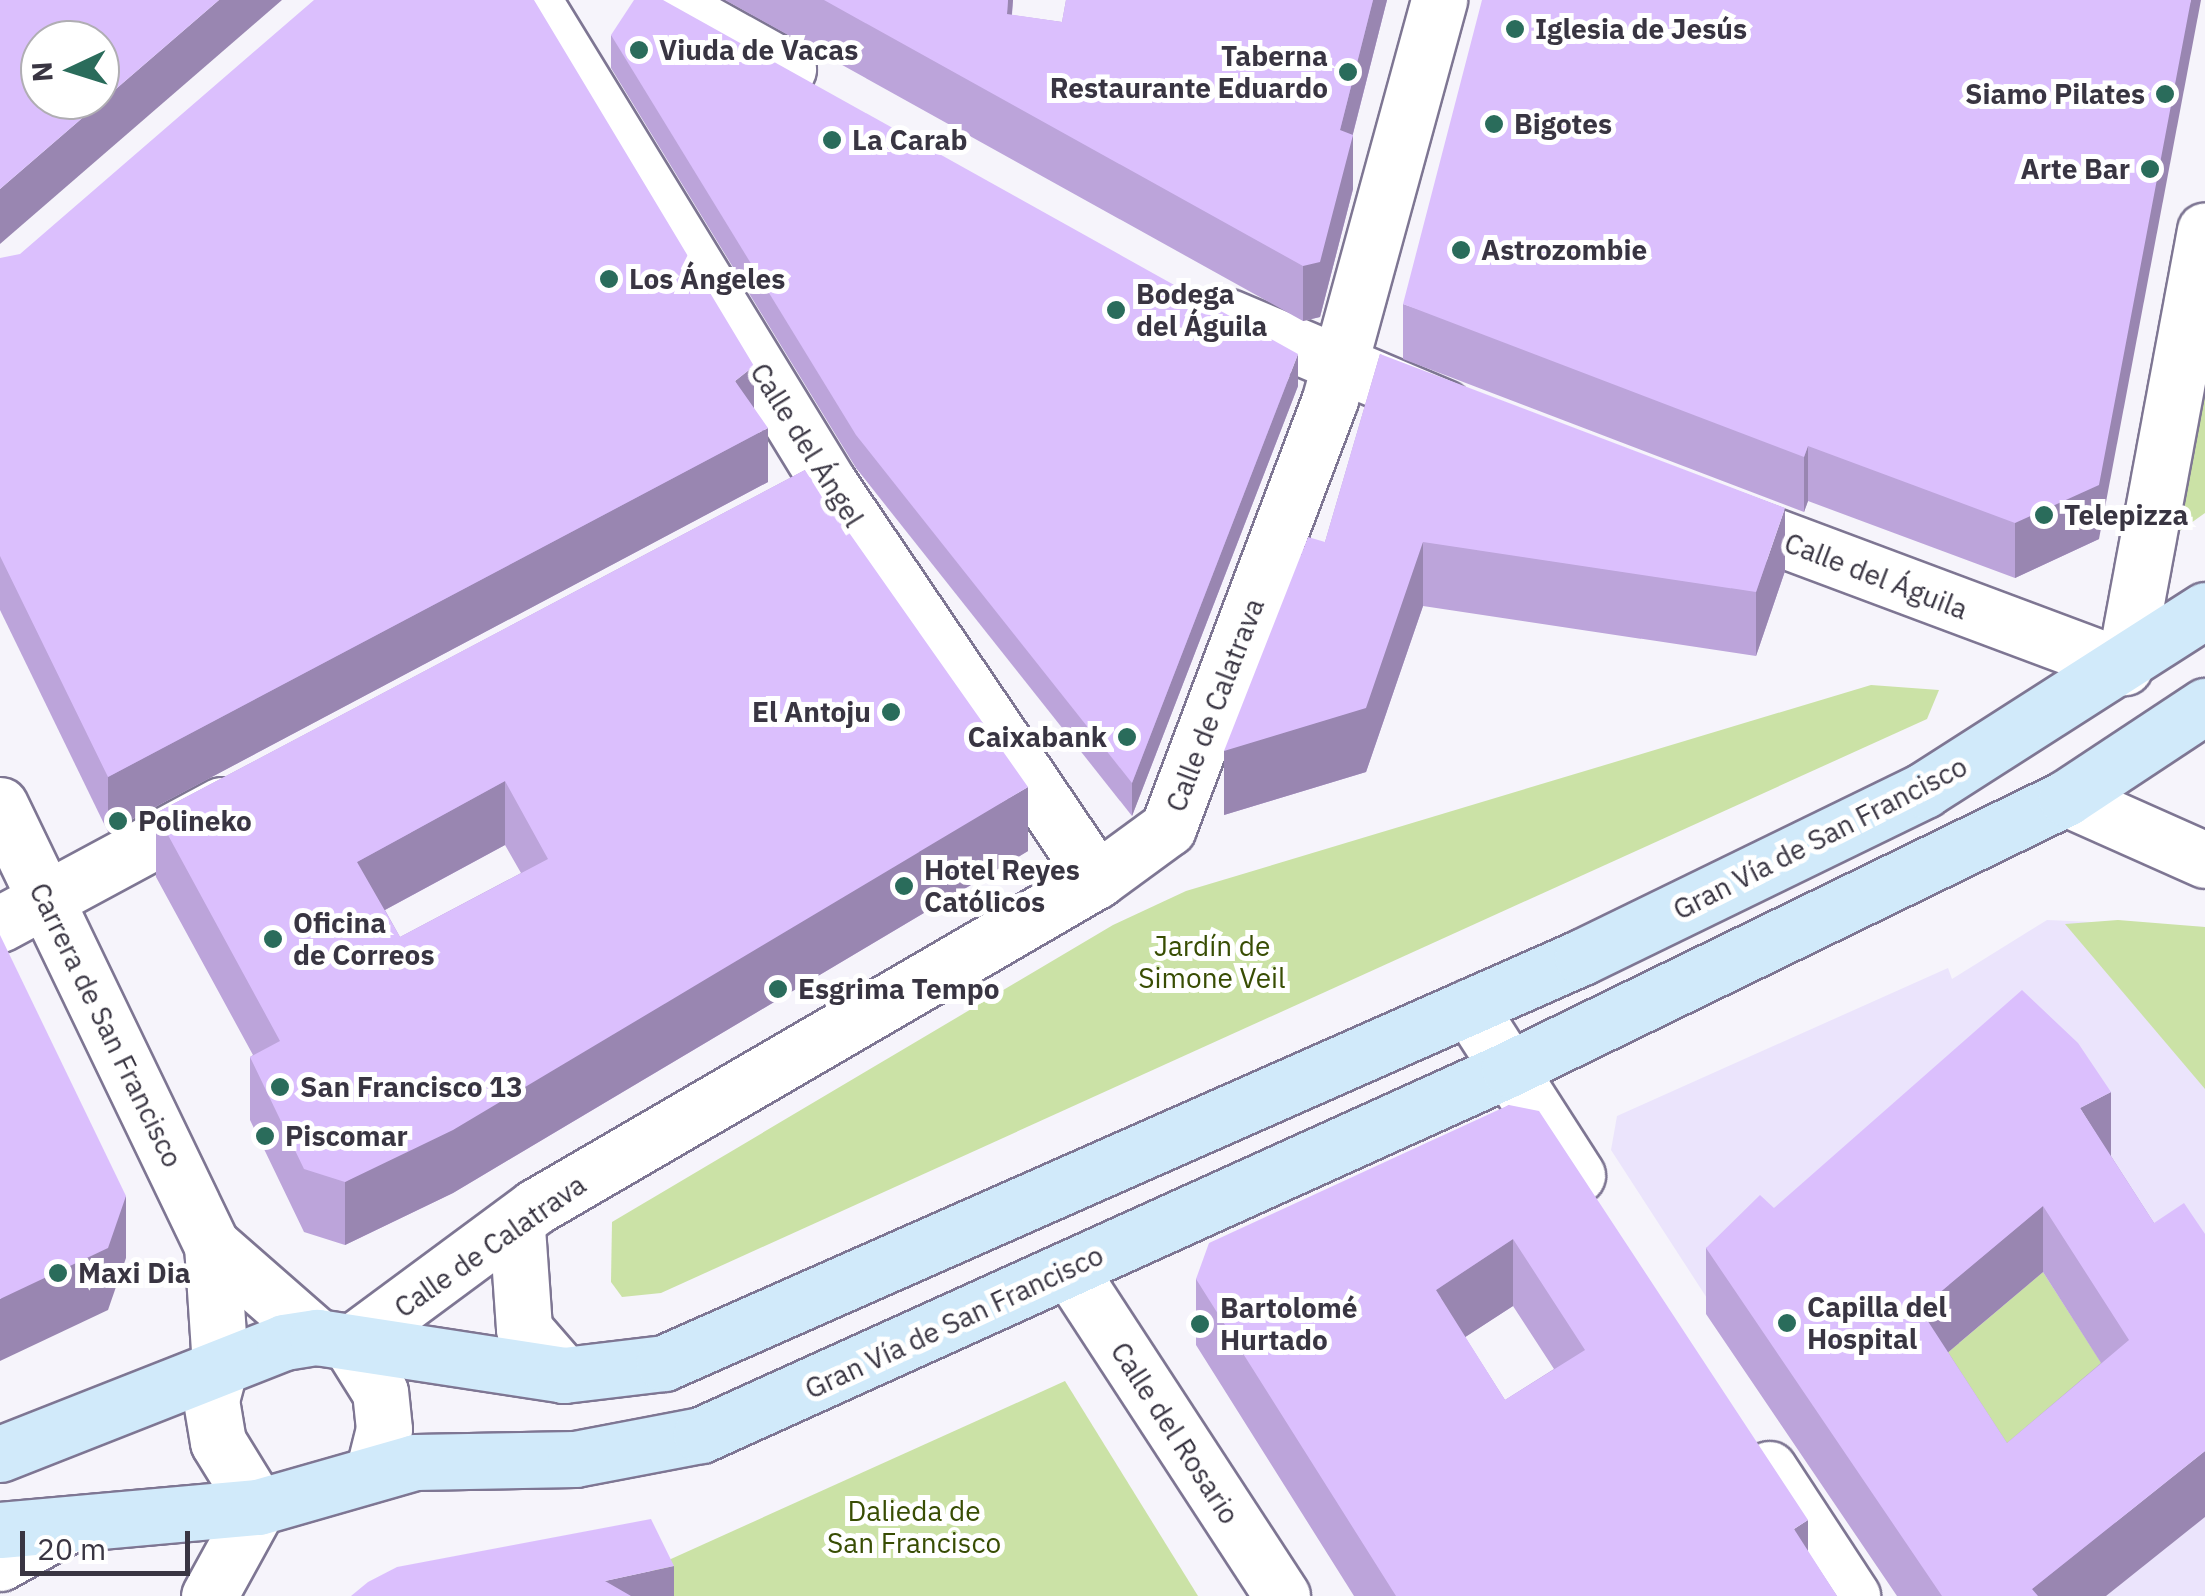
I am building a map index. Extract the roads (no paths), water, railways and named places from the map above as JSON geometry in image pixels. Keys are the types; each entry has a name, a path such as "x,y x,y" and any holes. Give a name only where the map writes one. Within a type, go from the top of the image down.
{"main road":[{"name":"Gran Vía de San Francisco","path":"333,1341 564,1375 664,1363 857,1285 1470,1006 1924,790 2124,667 2205,610"},
{"name":"Gran Vía de San Francisco","path":"373,1473 415,1462 638,1452 701,1435 1509,1069 2066,798 2205,706"},
{"path":"0,1454 220,1366 333,1341"},
{"path":"0,1530 63,1528 258,1507 373,1473"}],"street":[{"name":"Calle del Ángel","path":"533,0 808,496 1096,880"},
{"path":"664,0 836,96"},
{"name":"Calle de Calatrava","path":"333,1341 517,1228 535,1208 1096,880 1168,828 1339,368 1439,0"},
{"path":"2124,667 2205,230"},
{"path":"1180,289 1339,368 1489,426"},
{"name":"Calle del Águila","path":"1674,498 2124,667"},
{"path":"23,912 276,776"},
{"path":"2066,798 2205,860"},
{"name":"Carrera de San Francisco","path":"0,804 23,912 212,1244 333,1341"},
{"path":"1470,1006 1606,1219"},
{"path":"517,1228 524,1329 564,1375"},
{"name":"Carrera de San Francisco","path":"212,1244 220,1366"},
{"name":"Calle del Rosario","path":"1068,1269 1282,1596"},
{"path":"333,1341 380,1392 384,1429 373,1473"},
{"path":"209,1596 258,1507 218,1442 212,1400 220,1366"},
{"path":"1745,1432 1852,1596"},
{"path":"0,1562 63,1528"}],"place":[{"name":"Iglesia de Jesús","path":"1515,29"},
{"name":"Viuda de Vacas","path":"639,50"},
{"name":"Taberna Restaurante Eduardo","path":"1348,72"},
{"name":"Siamo Pilates","path":"2165,94"},
{"name":"Bigotes","path":"1494,124"},
{"name":"La Carab","path":"832,140"},
{"name":"Arte Bar","path":"2150,169"},
{"name":"Astrozombie","path":"1461,250"},
{"name":"Los Ángeles","path":"609,279"},
{"name":"Bodega del Águila","path":"1116,310"},
{"name":"Telepizza","path":"2044,515"},
{"name":"El Antoju","path":"891,712"},
{"name":"Caixabank","path":"1127,737"},
{"name":"Polineko","path":"118,821"},
{"name":"Hotel Reyes Católicos","path":"904,886"},
{"name":"Oficina de Correos","path":"273,939"},
{"name":"Esgrima Tempo","path":"778,989"},
{"name":"San Francisco 13","path":"280,1087"},
{"name":"Piscomar","path":"265,1136"},
{"name":"Maxi Dia","path":"58,1273"},
{"name":"Capilla del Hospital","path":"1787,1323"},
{"name":"Bartolomé Hurtado","path":"1200,1324"}],"park label":[{"name":"Jardín de Simone Veil","path":"1212,962"},
{"name":"Dalieda de San Francisco","path":"914,1527"}]}
